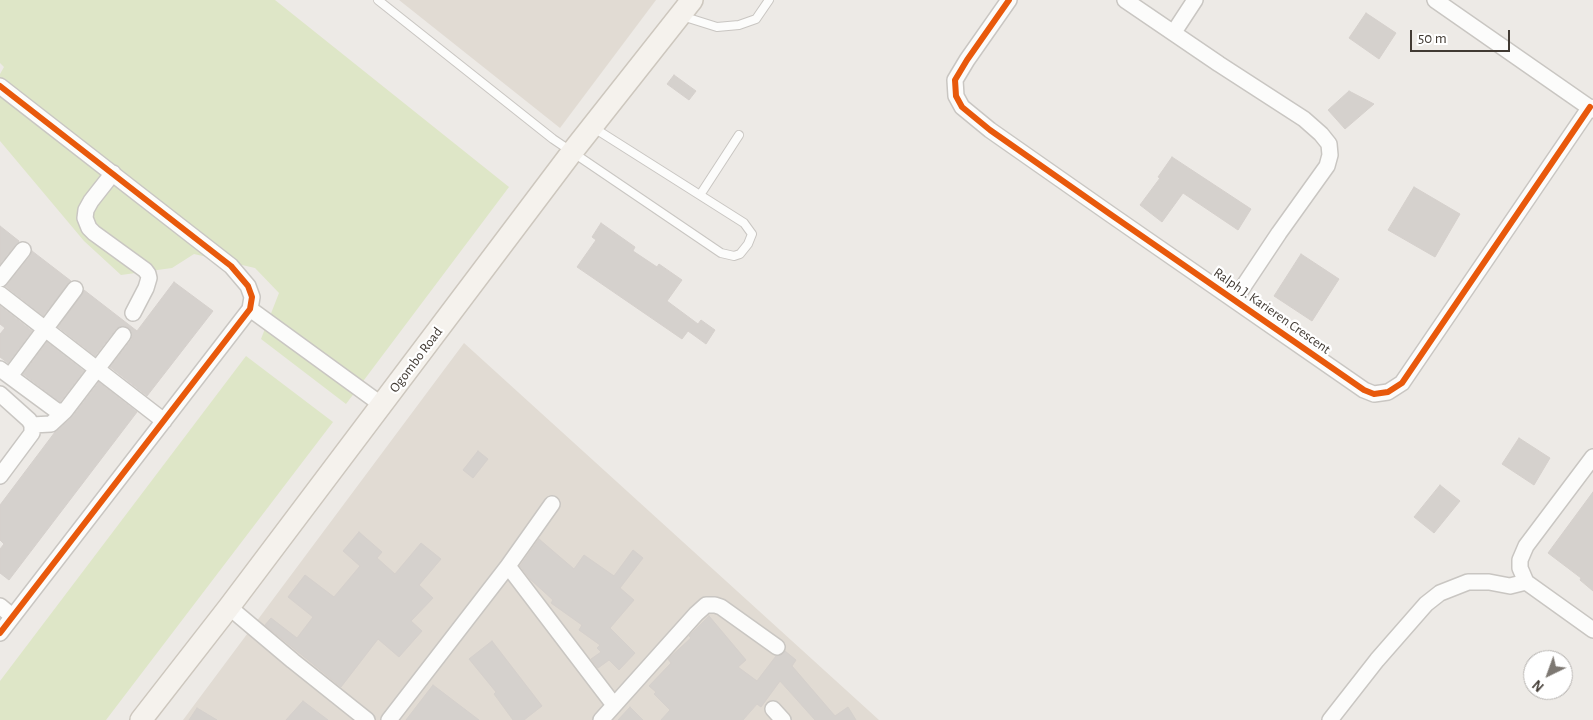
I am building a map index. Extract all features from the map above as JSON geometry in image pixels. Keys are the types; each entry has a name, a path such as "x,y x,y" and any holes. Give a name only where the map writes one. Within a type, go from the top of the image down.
{"main road":[{"name":"Ogombo Road","path":"140,720 229,607 382,406 572,152 686,8"}],"street":[{"name":"Ralph J. Karieren Crescent","path":"1009,0 967,60 956,80 954,90 962,107 990,130 1364,390 1380,394 1394,389 1402,383 1591,109"},
{"name":"Ralph J. Karieren Crescent","path":"1125,0 1219,64 1304,118 1329,144 1330,155 1327,166 1279,233 1235,300"},
{"path":"1174,32 1195,0"},
{"path":"1435,0 1451,4 1591,109"},
{"path":"0,86 231,266 242,277 250,289 252,297 250,309 0,633"},
{"path":"113,173 90,201 85,218 89,228 94,233 148,274 149,278 146,288 133,314"},
{"path":"0,279 22,250"},
{"path":"65,411 57,411 5,373 75,289"},
{"path":"0,294 164,421"},
{"path":"250,309 382,406"},
{"path":"32,425 51,424 65,411 123,335"},
{"path":"0,394 21,412 32,425 32,433 28,441 0,476"},
{"path":"1593,457 1526,546 1520,560 1520,568 1526,582 1593,630"},
{"path":"389,720 508,566 552,504"},
{"path":"508,566 610,714 696,614 706,605 721,607 777,647"},
{"path":"1330,720 1377,660 1426,604 1440,593 1468,582 1489,582 1510,586 1526,582"},
{"path":"0,606 12,616"},
{"path":"229,607 367,720"}],"lane":[{"path":"378,0 553,139 722,253 734,256 740,254 748,244 752,234 744,223 592,127"},
{"path":"686,8 717,27 739,26 756,19 769,0"},
{"path":"700,195 739,135"}],"shaded area":[{"path":"399,0 656,0 560,128"},
{"path":"464,343 879,720 183,720"}],"green space":[{"path":"0,0 275,0 509,187 346,404 261,339 279,293 255,268 194,254 172,268 121,275 84,241 0,141 0,74 4,67 0,63"},
{"path":"246,356 333,422 106,720 0,720 0,681"}],"building":[{"path":"1366,13 1396,33 1379,59 1349,38"},
{"path":"674,75 696,91 689,100 667,84"},
{"path":"1349,91 1374,104 1345,129 1328,110"},
{"path":"1172,157 1251,209 1238,230 1183,193 1162,222 1140,205 1160,178 1158,177"},
{"path":"1414,187 1460,214 1435,257 1388,230"},
{"path":"601,223 635,247 633,251 657,267 659,264 682,280 667,301 698,324 701,320 715,330 706,344 688,331 682,339 577,267 596,240 592,237"},
{"path":"0,226 19,241 0,264"},
{"path":"32,251 71,281 43,316 5,286"},
{"path":"1301,254 1339,279 1312,321 1274,296"},
{"path":"174,282 213,311 147,396 110,367 131,340 132,336 129,328 124,326 116,329 95,356 58,327 84,290 137,331"},
{"path":"0,306 32,331 8,363 0,357 0,334 5,328 0,324"},
{"path":"47,342 84,371 60,402 23,374"},
{"path":"99,382 137,412 9,580 0,573 0,549 4,544 0,540 0,505 55,432 72,417"},
{"path":"1519,438 1550,458 1534,485 1502,464"},
{"path":"478,451 488,459 473,478 463,470"},
{"path":"1440,485 1460,501 1434,533 1414,517"},
{"path":"1593,492 1593,591 1580,580 1581,578 1548,553"},
{"path":"359,532 382,552 377,558 395,574 421,543 441,559 419,585 433,598 411,621 422,631 399,657 378,639 341,687 265,625 271,618 297,638 313,617 288,597 305,575 334,597 360,566 343,551"},
{"path":"539,539 574,569 584,555 614,576 633,550 643,558 620,588 634,600 610,628 635,653 619,670 609,660 598,668 591,659 601,652 597,648 600,645 579,630 582,625 551,603 553,600 531,580 520,566"},
{"path":"709,616 746,660 738,667 757,681 776,656 781,655 785,651 796,660 792,666 835,716 848,707 856,720 815,720 780,681 761,707 757,704 743,720 661,720 670,710 654,694 656,692 649,686 671,663 668,659 691,638 689,636"},
{"path":"492,641 542,706 524,720 513,720 494,694 496,692 469,659"},
{"path":"433,685 479,720 406,720"},
{"path":"303,701 328,720 286,720"},
{"path":"630,707 643,720 618,720"},
{"path":"197,708 217,720 189,720"}],"cycle path":[{"path":"1009,0 955,80 956,96 962,107 990,130 1110,214 1364,390 1374,394 1388,392 1402,383 1590,107"},
{"path":"0,86 231,266 248,286 252,297 250,309 0,633"}]}
